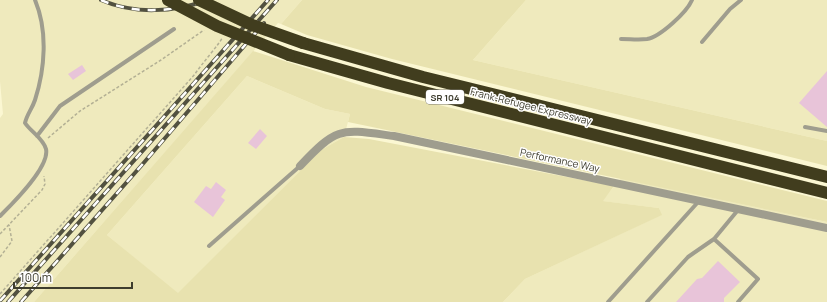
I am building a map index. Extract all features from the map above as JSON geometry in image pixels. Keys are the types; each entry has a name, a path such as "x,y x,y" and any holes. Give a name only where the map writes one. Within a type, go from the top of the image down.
{"highway":[{"name":"Frank-Refugee Expressway","path":"168,0 217,26 289,55 395,85 827,192"},
{"name":"Frank-Refugee Expressway","path":"199,0 252,25 302,43 423,77 827,177"}],"street":[{"name":"Performance Way","path":"300,166 323,142 337,134 352,130 394,136 740,208 827,228"}],"lane":[{"path":"0,216 38,172 44,162 46,154 46,148 25,123 26,115 34,102 42,76 44,44 35,0"},
{"path":"621,39 655,37 674,21 692,0"},
{"path":"702,42 730,9 741,0"},
{"path":"37,136 60,106 174,29"},
{"path":"805,127 827,132"},
{"path":"209,246 300,166"},
{"path":"608,302 701,200"},
{"path":"648,302 688,257 714,239 740,208"},
{"path":"714,239 758,279 738,302"}],"path":[{"path":"42,143 80,111 161,60 205,29"},
{"path":"0,294 195,74 205,59 221,42 221,34"},
{"path":"0,234 42,190 44,176 38,172"},
{"path":"0,257 12,241 9,225"}],"shaded area":[{"path":"0,0 302,0 281,24 278,23 34,302 0,302 0,118 3,114 0,81"},
{"path":"302,0 526,0 473,60 827,141 827,166 392,59 307,35 281,24"},
{"path":"526,0 827,0 827,141 473,60"},
{"path":"253,51 366,87 827,201 827,222 348,122 350,114 325,109 247,76 107,235 178,293 321,150 344,137 369,139 614,186 603,201 659,208 662,215 525,279 503,302 34,302"},
{"path":"247,76 325,109 350,114 344,137 321,150 178,294 107,235"},
{"path":"621,178 827,222 827,302 503,302 525,279 661,215 659,208 602,201"}],"building":[{"path":"82,65 86,71 73,80 68,74"},
{"path":"827,71 827,127 799,103"},
{"path":"260,129 267,136 256,149 248,143"},
{"path":"216,182 226,190 221,197 225,200 213,217 194,202 206,186 211,189"},
{"path":"718,261 740,282 724,298 724,302 676,302 697,279 702,278"}],"railway":[{"path":"101,0 114,5 141,10 182,7 208,0"},
{"path":"0,301 268,0"},
{"path":"8,302 277,0"},
{"path":"21,302 264,23"}]}
